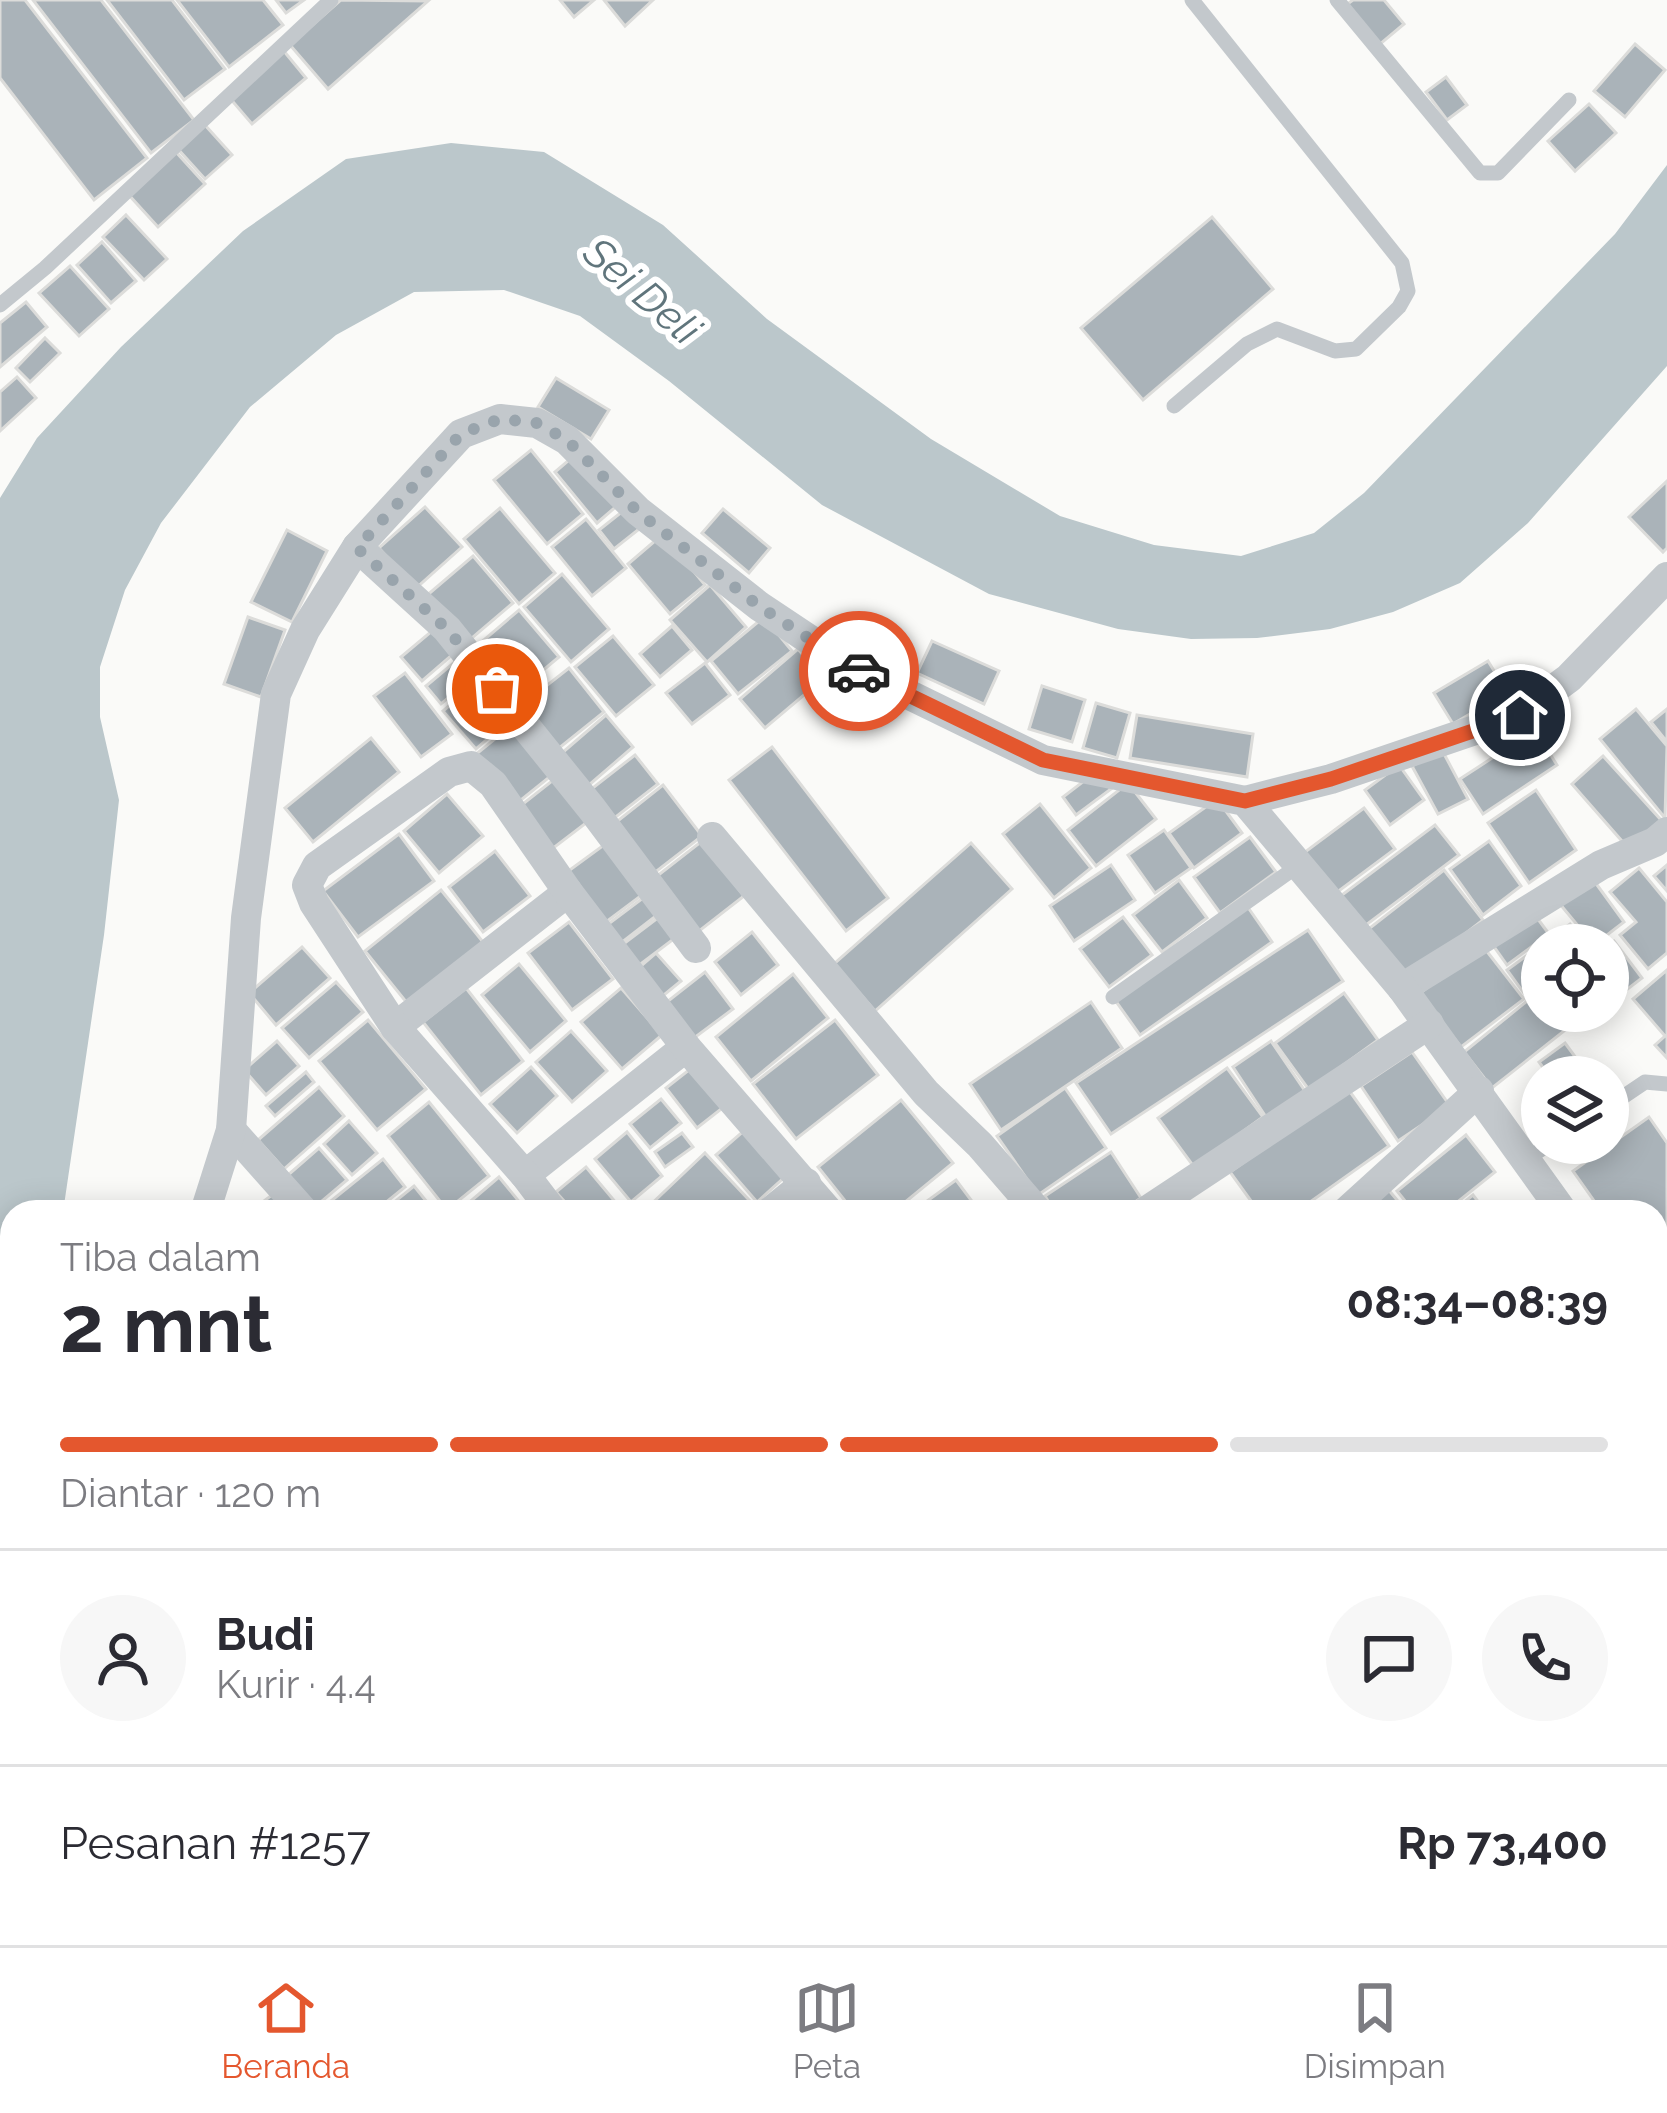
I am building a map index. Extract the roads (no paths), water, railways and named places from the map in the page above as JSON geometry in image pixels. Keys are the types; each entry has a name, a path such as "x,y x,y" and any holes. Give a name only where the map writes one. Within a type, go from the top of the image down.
{"street":[{"path":"209,1200 231,1130 246,917 276,694 305,630 357,548 461,434 500,419 537,423 567,440 638,512 759,606 846,664 1043,760 1245,801 1331,779 1520,715 1569,678 1667,577"},
{"path":"357,548 447,629 550,755 696,948"},
{"path":"544,1200 395,1027 307,885 317,866 449,772 471,766 493,784 686,1047 819,1200"},
{"path":"1245,801 1402,988 1479,1091 1521,1133"},
{"path":"1402,988 1601,865 1667,832"},
{"path":"712,837 926,1093 980,1145 1027,1200"},
{"path":"395,1027 568,892"},
{"path":"1163,1200 1429,1024"},
{"path":"525,1175 686,1047"},
{"path":"1359,1200 1479,1091"},
{"path":"231,1130 293,1200"},
{"path":"1544,1164 1558,1200"},
{"path":"785,1200 806,1183"}],"lane":[{"path":"0,305 331,0"},
{"path":"1174,406 1247,344 1277,329 1335,351 1356,349 1371,338 1408,291 1402,262 1192,0"},
{"path":"1337,0 1480,173 1498,173 1569,100"},
{"path":"1113,997 1298,865"},
{"path":"1629,1093 1645,1082 1667,1084"}],"water":[{"name":"Sei Deli","path":"451,143 544,152 663,225 767,319 931,439 1060,516 1154,545 1241,556 1314,533 1364,493 1615,234 1667,165 1667,366 1528,523 1460,583 1393,612 1330,629 1257,638 1191,639 1118,629 989,594 822,505 580,316 504,290 414,292 336,335 250,407 161,523 125,590 100,667 100,717 119,800 65,1200 0,1200 0,498 37,438 121,347 243,231 346,159"}]}
